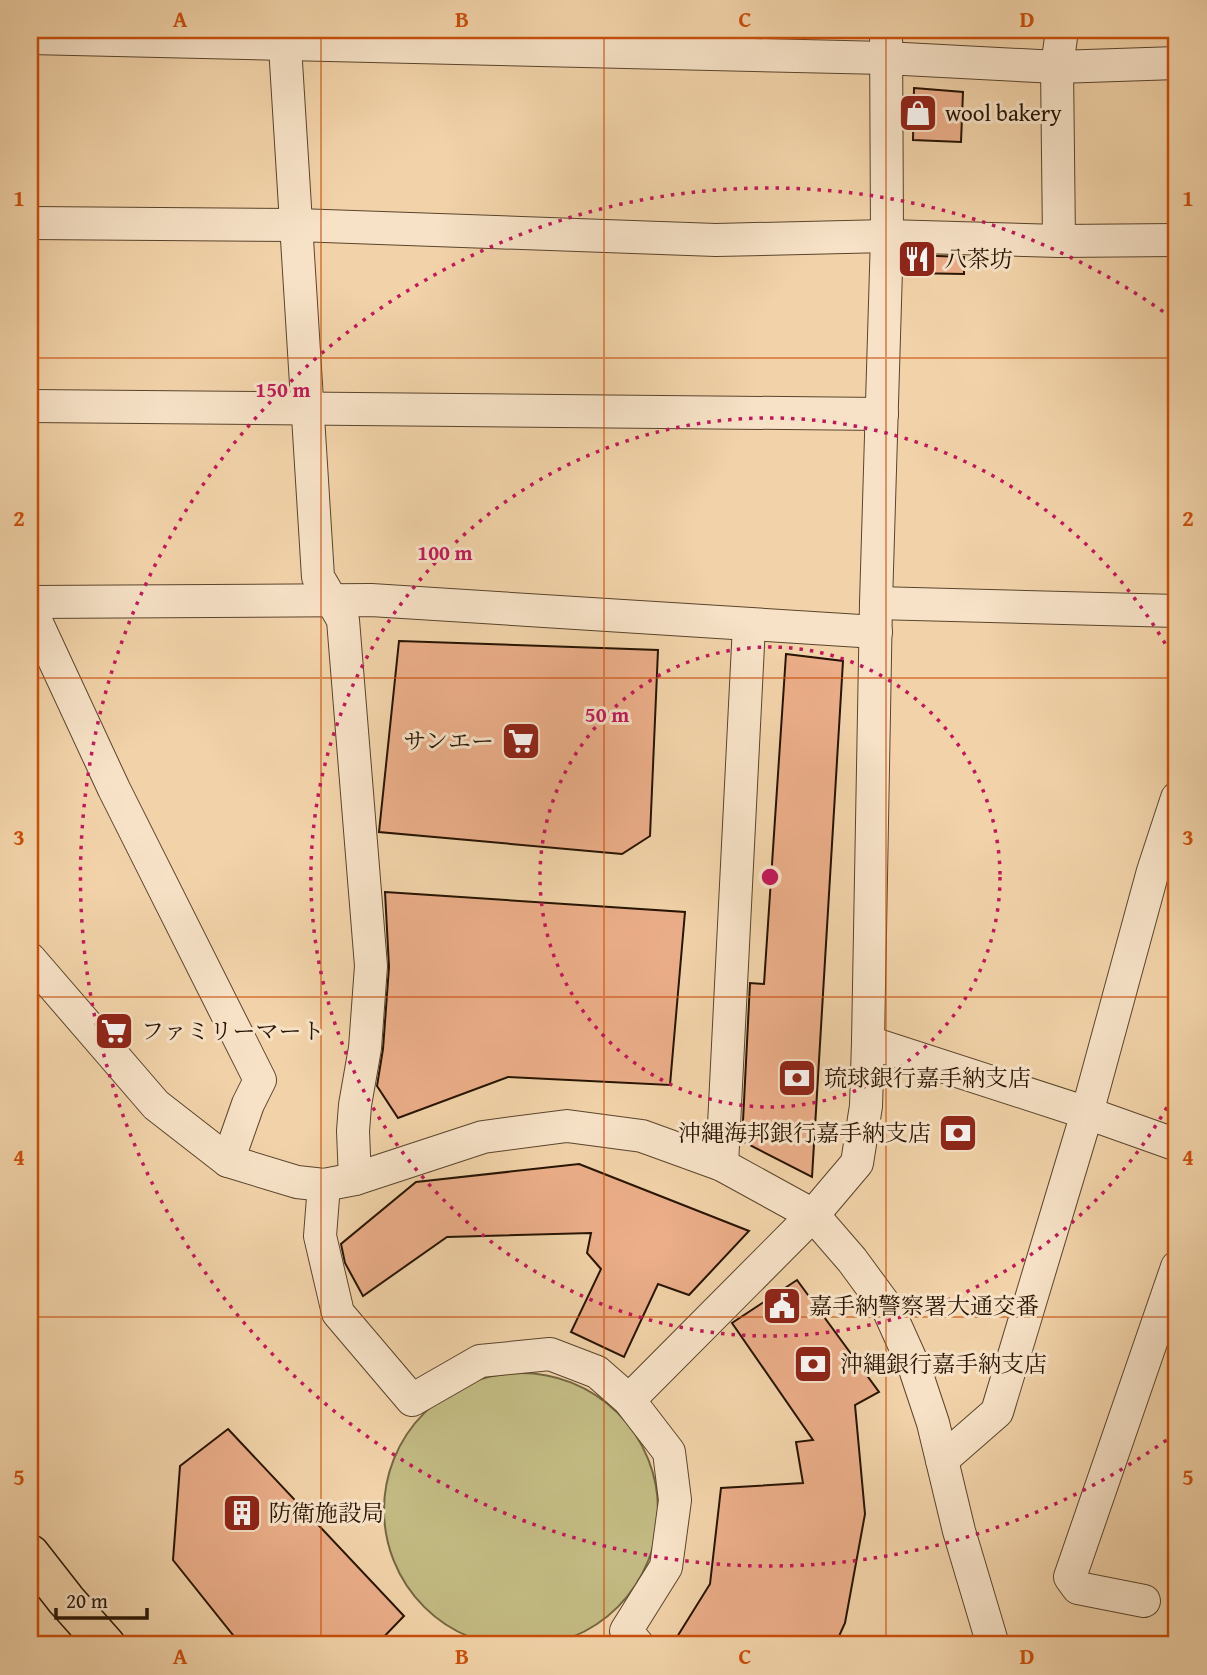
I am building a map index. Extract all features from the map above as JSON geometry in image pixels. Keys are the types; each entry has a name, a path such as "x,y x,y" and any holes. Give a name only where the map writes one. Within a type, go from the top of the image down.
{"highway":[{"path":"30,1554 106,1645"}],"street":[{"path":"1059,241 1057,67 1062,30"},
{"path":"30,38 284,37 885,44 1057,67 1177,63"},
{"path":"284,37 318,577 343,620 371,966 365,1048 353,1131 355,1179"},
{"path":"629,1400 813,1215 857,1163 866,1106 868,1042 887,236 885,44"},
{"path":"30,223 297,225 716,240 887,236 1059,241 1177,240"},
{"path":"30,406 882,414"},
{"path":"30,602 371,600 749,625 876,617 1177,611"},
{"path":"30,608 114,789 260,1080 248,1104 228,1161"},
{"path":"722,1166 749,625"},
{"path":"942,1460 998,1412 1087,1113 1153,871 1177,798"},
{"path":"30,959 156,1105 228,1161 297,1182 324,1185 355,1179 483,1136 567,1126 642,1136 722,1166 813,1215 852,1260 888,1309 915,1369 933,1423 958,1531 993,1645"},
{"path":"868,1042 1177,1145"},
{"path":"324,1185 320,1236 338,1313 412,1400 481,1361 550,1354 597,1372 629,1400 669,1452 675,1500 666,1567 626,1631 638,1645"},
{"path":"1144,1601 1078,1588 1070,1577 1177,1268"}],"shaded area":[{"path":"508,1373 534,1373 574,1383 597,1396 618,1413 635,1434 648,1457 656,1483 656,1537 648,1563 635,1586 618,1607 586,1631 561,1642 534,1647 508,1647 481,1642 456,1631 434,1616 415,1597 400,1575 389,1550 384,1523 384,1497 389,1470 400,1445 415,1423 434,1404 456,1389 481,1378"}],"building":[{"path":"914,88 963,92 961,142 913,140"},
{"path":"911,255 964,257 964,274 911,273"},
{"name":"サンエー","path":"399,641 658,650 650,836 622,854 379,832"},
{"path":"786,654 843,661 812,1177 742,1141 750,983 764,984"},
{"path":"385,892 685,912 670,1085 508,1077 398,1118 377,1086 383,1049 389,967"},
{"path":"579,1164 749,1231 689,1295 658,1284 624,1357 571,1332 601,1269 587,1253 591,1233 447,1237 363,1296 345,1263 341,1244 416,1182"},
{"path":"797,1280 879,1392 855,1405 865,1514 845,1623 835,1645 672,1645 710,1584 721,1488 803,1483 796,1442 813,1440 732,1323"},
{"name":"防衛施設局","path":"228,1429 404,1616 376,1645 241,1645 173,1560 180,1466"}],"place":[{"name":"wool bakery","path":"918,113"},
{"name":"八茶坊","path":"917,259"},
{"name":"サンエー","path":"521,741"},
{"name":"ファミリーマート","path":"114,1031"},
{"name":"琉球銀行嘉手納支店","path":"797,1078"},
{"name":"沖縄海邦銀行嘉手納支店","path":"958,1133"},
{"name":"嘉手納警察署大通交番","path":"782,1306"},
{"name":"沖縄銀行嘉手納支店","path":"813,1364"},
{"name":"防衛施設局","path":"242,1513"}]}
